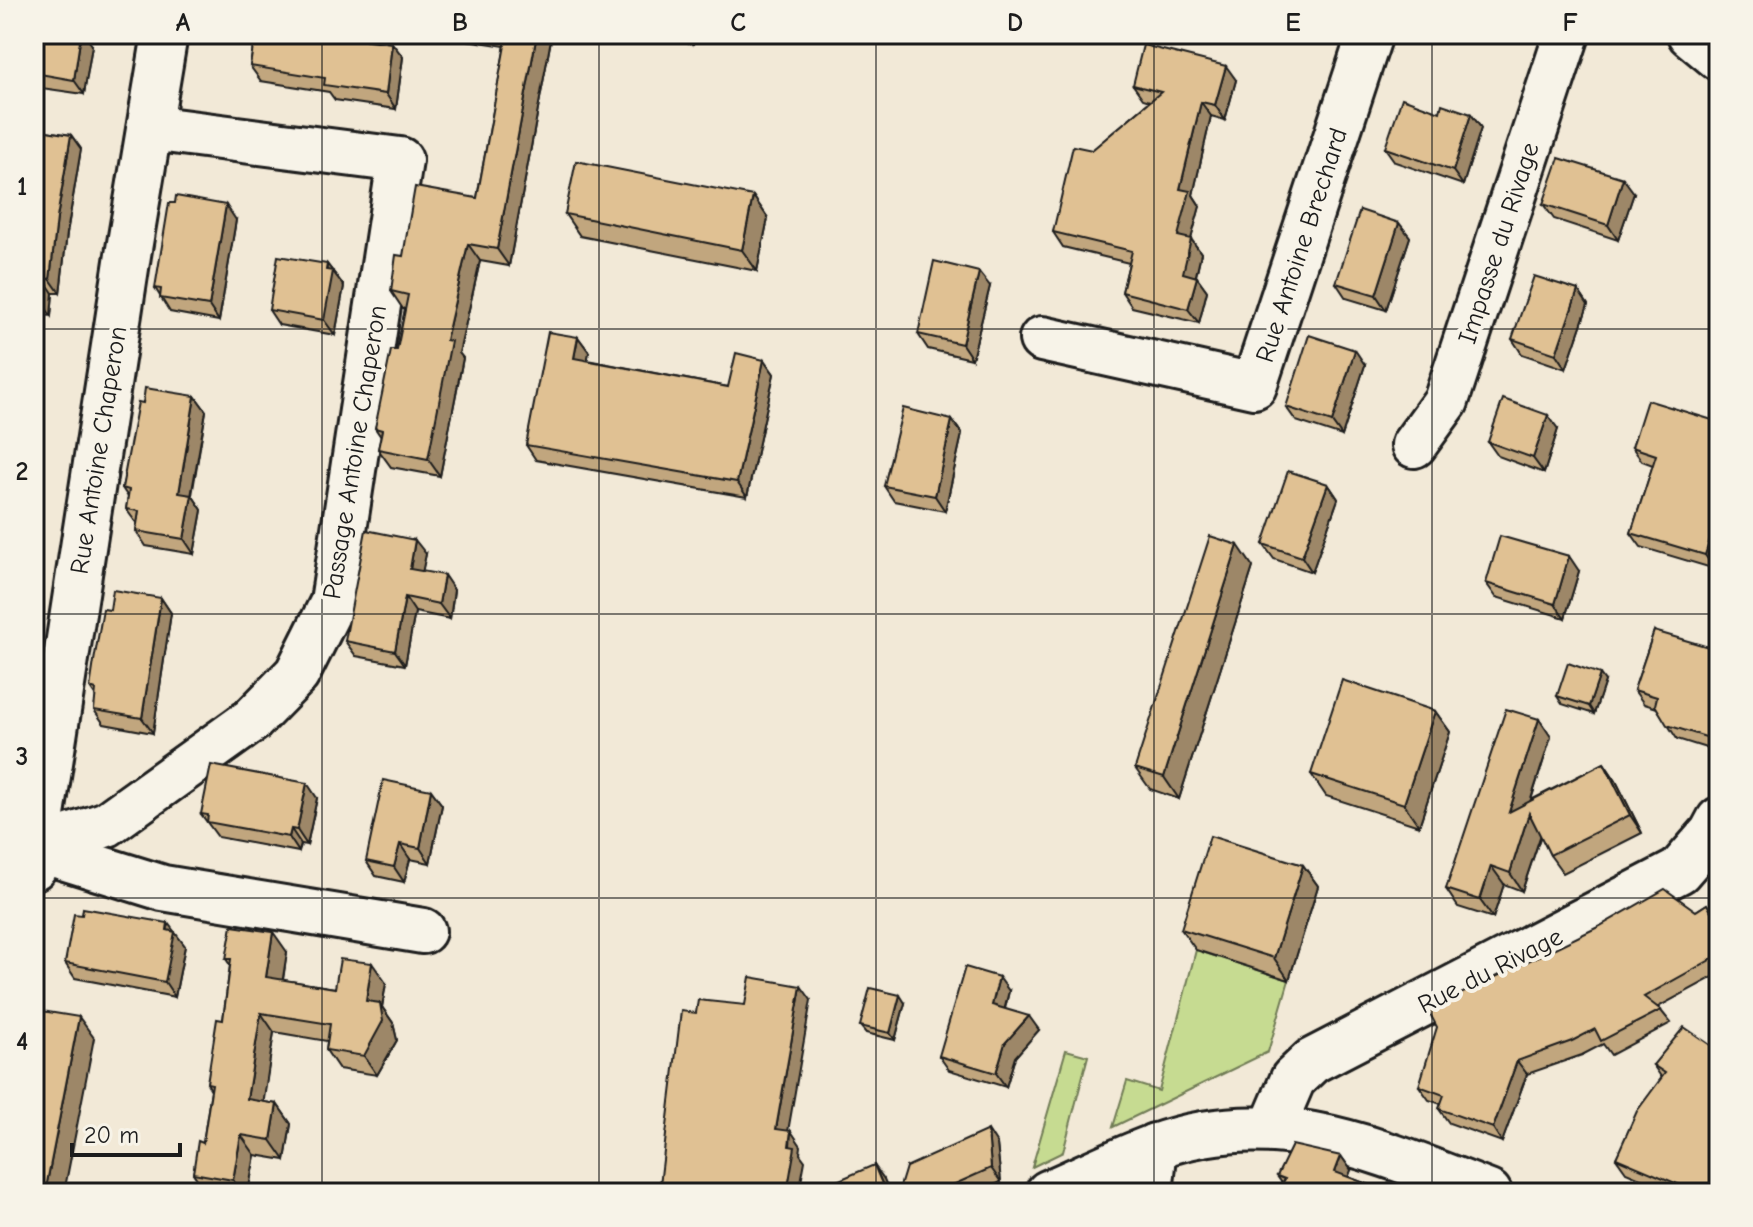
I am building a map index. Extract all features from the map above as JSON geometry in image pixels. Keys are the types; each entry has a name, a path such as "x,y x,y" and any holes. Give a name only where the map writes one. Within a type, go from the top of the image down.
{"street":[{"name":"Rue Antoine Chaperon","path":"35,854 165,34"},
{"name":"Rue Antoine Brechard","path":"1042,339 1254,386 1370,34"},
{"name":"Impasse du Rivage","path":"1414,445 1446,401 1567,34"},
{"path":"1690,34 1719,58"},
{"name":"Passage Antoine Chaperon","path":"35,854 107,824 252,720 297,674 333,602 400,160 150,128"},
{"name":"Rue du Rivage","path":"1272,1128 1293,1079 1312,1061 1679,871 1712,833 1719,820"},
{"path":"35,854 163,888 423,931"},
{"path":"1048,1193 1155,1146 1203,1134 1272,1128 1359,1144 1489,1193"},
{"path":"1150,1193 1155,1146"}],"green space":[{"path":"1196,950 1289,980 1268,1052 1113,1127 1127,1081 1159,1091"},
{"path":"1066,1050 1088,1056 1063,1152 1032,1167"}],"building":[{"path":"34,34 81,34 74,80 34,73"},
{"path":"255,34 320,34 392,43 386,94 324,85 325,78 250,66"},
{"path":"507,34 537,34 497,249 468,244 446,340 451,341 428,459 378,449 382,430 375,428 391,350 397,350 408,295 391,291 396,255 403,256 415,187 477,198"},
{"path":"1143,45 1226,66 1215,105 1201,102 1180,189 1190,191 1178,236 1191,239 1183,273 1197,277 1188,309 1122,292 1132,251 1053,232 1073,146 1092,150 1161,92 1133,85"},
{"path":"1402,98 1440,112 1442,104 1471,114 1453,171 1385,148"},
{"path":"34,129 71,135 50,279 43,278 41,301 34,300"},
{"path":"1559,158 1623,178 1608,225 1543,204"},
{"path":"576,161 753,196 742,250 565,214"},
{"path":"176,196 226,205 209,306 160,298 161,289 155,288 169,203 175,203"},
{"path":"1360,210 1399,223 1376,295 1336,283"},
{"path":"278,256 327,264 326,270 333,271 324,320 269,310"},
{"path":"934,261 979,272 962,344 918,334"},
{"path":"1534,276 1578,290 1556,354 1512,339"},
{"path":"548,332 578,337 574,358 728,387 736,353 764,360 737,482 526,445"},
{"path":"1309,335 1355,350 1332,422 1286,407"},
{"path":"145,388 195,396 179,493 192,495 184,539 136,531 139,511 126,509 129,490 122,488 138,402 143,403"},
{"path":"1503,399 1548,415 1533,458 1488,442"},
{"path":"1647,400 1719,422 1719,511 1705,555 1631,533 1656,455 1632,447"},
{"path":"903,408 952,420 935,496 884,486"},
{"path":"1288,471 1328,484 1302,557 1263,544"},
{"path":"366,530 415,540 410,569 444,575 439,604 405,597 395,651 345,641"},
{"path":"1210,536 1238,545 1164,777 1135,768"},
{"path":"1500,536 1569,556 1555,604 1486,583"},
{"path":"113,590 161,598 142,718 94,710 96,690 90,688 94,661 103,609 110,610"},
{"path":"1654,631 1719,650 1719,703 1709,738 1667,725 1655,705 1657,697 1634,690"},
{"path":"1568,663 1600,674 1589,706 1557,696"},
{"path":"1342,680 1435,711 1404,804 1311,774"},
{"path":"1506,709 1539,719 1509,812 1604,763 1630,815 1550,855 1529,813 1510,873 1491,866 1480,900 1446,889"},
{"path":"211,765 307,783 297,830 291,829 289,837 207,822 208,815 201,814"},
{"path":"383,780 431,790 420,848 400,844 394,867 366,861"},
{"path":"1210,836 1303,865 1274,958 1181,929"},
{"path":"1665,889 1696,911 1707,904 1713,915 1717,912 1719,955 1644,997 1661,1010 1601,1041 1595,1029 1517,1061 1493,1128 1439,1109 1444,1095 1419,1086 1437,1027 1428,1010 1600,926"},
{"path":"83,908 168,923 167,930 175,932 165,982 65,963 74,914 82,915"},
{"path":"232,926 273,932 266,977 335,988 340,959 372,963 366,1001 380,1003 383,1021 364,1056 326,1050 330,1024 261,1013 247,1099 277,1104 271,1140 241,1135 233,1180 193,1173 198,1141 203,1143 212,1084 207,1083 217,1019 223,1020 231,959 226,959"},
{"path":"965,967 999,977 992,1005 1029,1016 1005,1043 996,1073 939,1056"},
{"path":"750,977 801,986 776,1129 791,1131 789,1146 795,1147 787,1193 659,1193 681,1011 696,1013 698,1000 745,1005"},
{"path":"870,988 900,995 890,1033 860,1026"},
{"path":"42,1011 79,1017 45,1193 34,1193 34,1022 39,1024"},
{"path":"1684,1027 1719,1051 1719,1105 1715,1110 1719,1114 1719,1193 1691,1193 1692,1190 1616,1158 1637,1111 1665,1073 1653,1065"},
{"path":"988,1130 991,1168 935,1193 898,1193 906,1167"},
{"path":"1292,1145 1341,1156 1335,1172 1391,1193 1295,1193 1296,1190 1282,1184 1285,1179 1277,1176"},
{"path":"874,1165 886,1193 809,1193"},
{"path":"1091,1185 1103,1193 1072,1193"}]}
